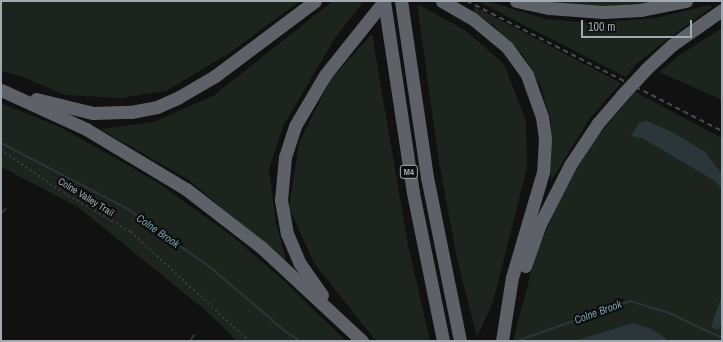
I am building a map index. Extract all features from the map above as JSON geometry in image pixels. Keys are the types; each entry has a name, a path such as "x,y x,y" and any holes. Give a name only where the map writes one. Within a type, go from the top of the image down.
{"highway":[{"path":"5,92 93,113 131,112 157,107 179,97 215,76 315,1"},
{"path":"344,323 314,285 294,252 284,221 281,186 286,150 299,119 325,75 384,1"},
{"name":"M4","path":"384,1 413,192 443,341"},
{"name":"M4","path":"401,1 425,163 460,341"},
{"path":"442,1 472,18 507,47 527,75 542,117 545,138 543,172 512,277 502,341"},
{"path":"516,1 549,8 602,12 640,10 686,1"},
{"path":"506,313 511,309 531,246 559,186 587,138 622,95 646,69 672,45 722,10"},
{"path":"5,92 115,145 186,190 260,246 362,341"}],"path":[{"name":"Colne Valley Trail","path":"1,150 64,193 131,232 249,341"}],"shaded area":[{"path":"1,1 300,1 228,54 166,91 121,98 65,95 23,77 1,71"},
{"path":"333,1 364,1 335,38 283,126 269,169 276,223 287,264 189,180 100,129 153,122 213,96"},
{"path":"477,1 487,1 546,19 591,23 655,18 710,5 712,7 636,64 626,77"},
{"path":"541,1 669,1 599,7"},
{"path":"417,4 465,30 504,64 526,121 527,168 493,302 477,337 457,259 439,162"},
{"path":"475,7 621,83 590,118 551,181 551,120 541,87 523,55 495,27 473,11"},
{"path":"722,28 722,100 659,72 680,55"},
{"path":"372,34 408,245 430,341 376,341 314,263 289,208 299,143 331,79"},
{"path":"635,92 722,138 722,341 669,341 632,323 574,341 513,341 535,257 564,189 588,148"},
{"path":"1,103 62,128 157,182 233,237 282,279 346,341 237,341 206,311 78,207 1,167"},
{"path":"647,121 674,133 705,152 722,174 722,189 715,181 642,138 631,136 639,123"},
{"path":"722,295 722,324 718,330 711,327"},
{"path":"632,323 652,329 669,341 574,341"}],"waterway":[{"name":"Colne Brook","path":"1,143 126,208 210,267 286,332 300,341"},
{"path":"1,213 6,209"},
{"name":"Colne Brook","path":"517,341 630,301 669,313 722,338"},
{"path":"190,341 194,335"}],"railway":[{"path":"467,1 722,131"}]}
